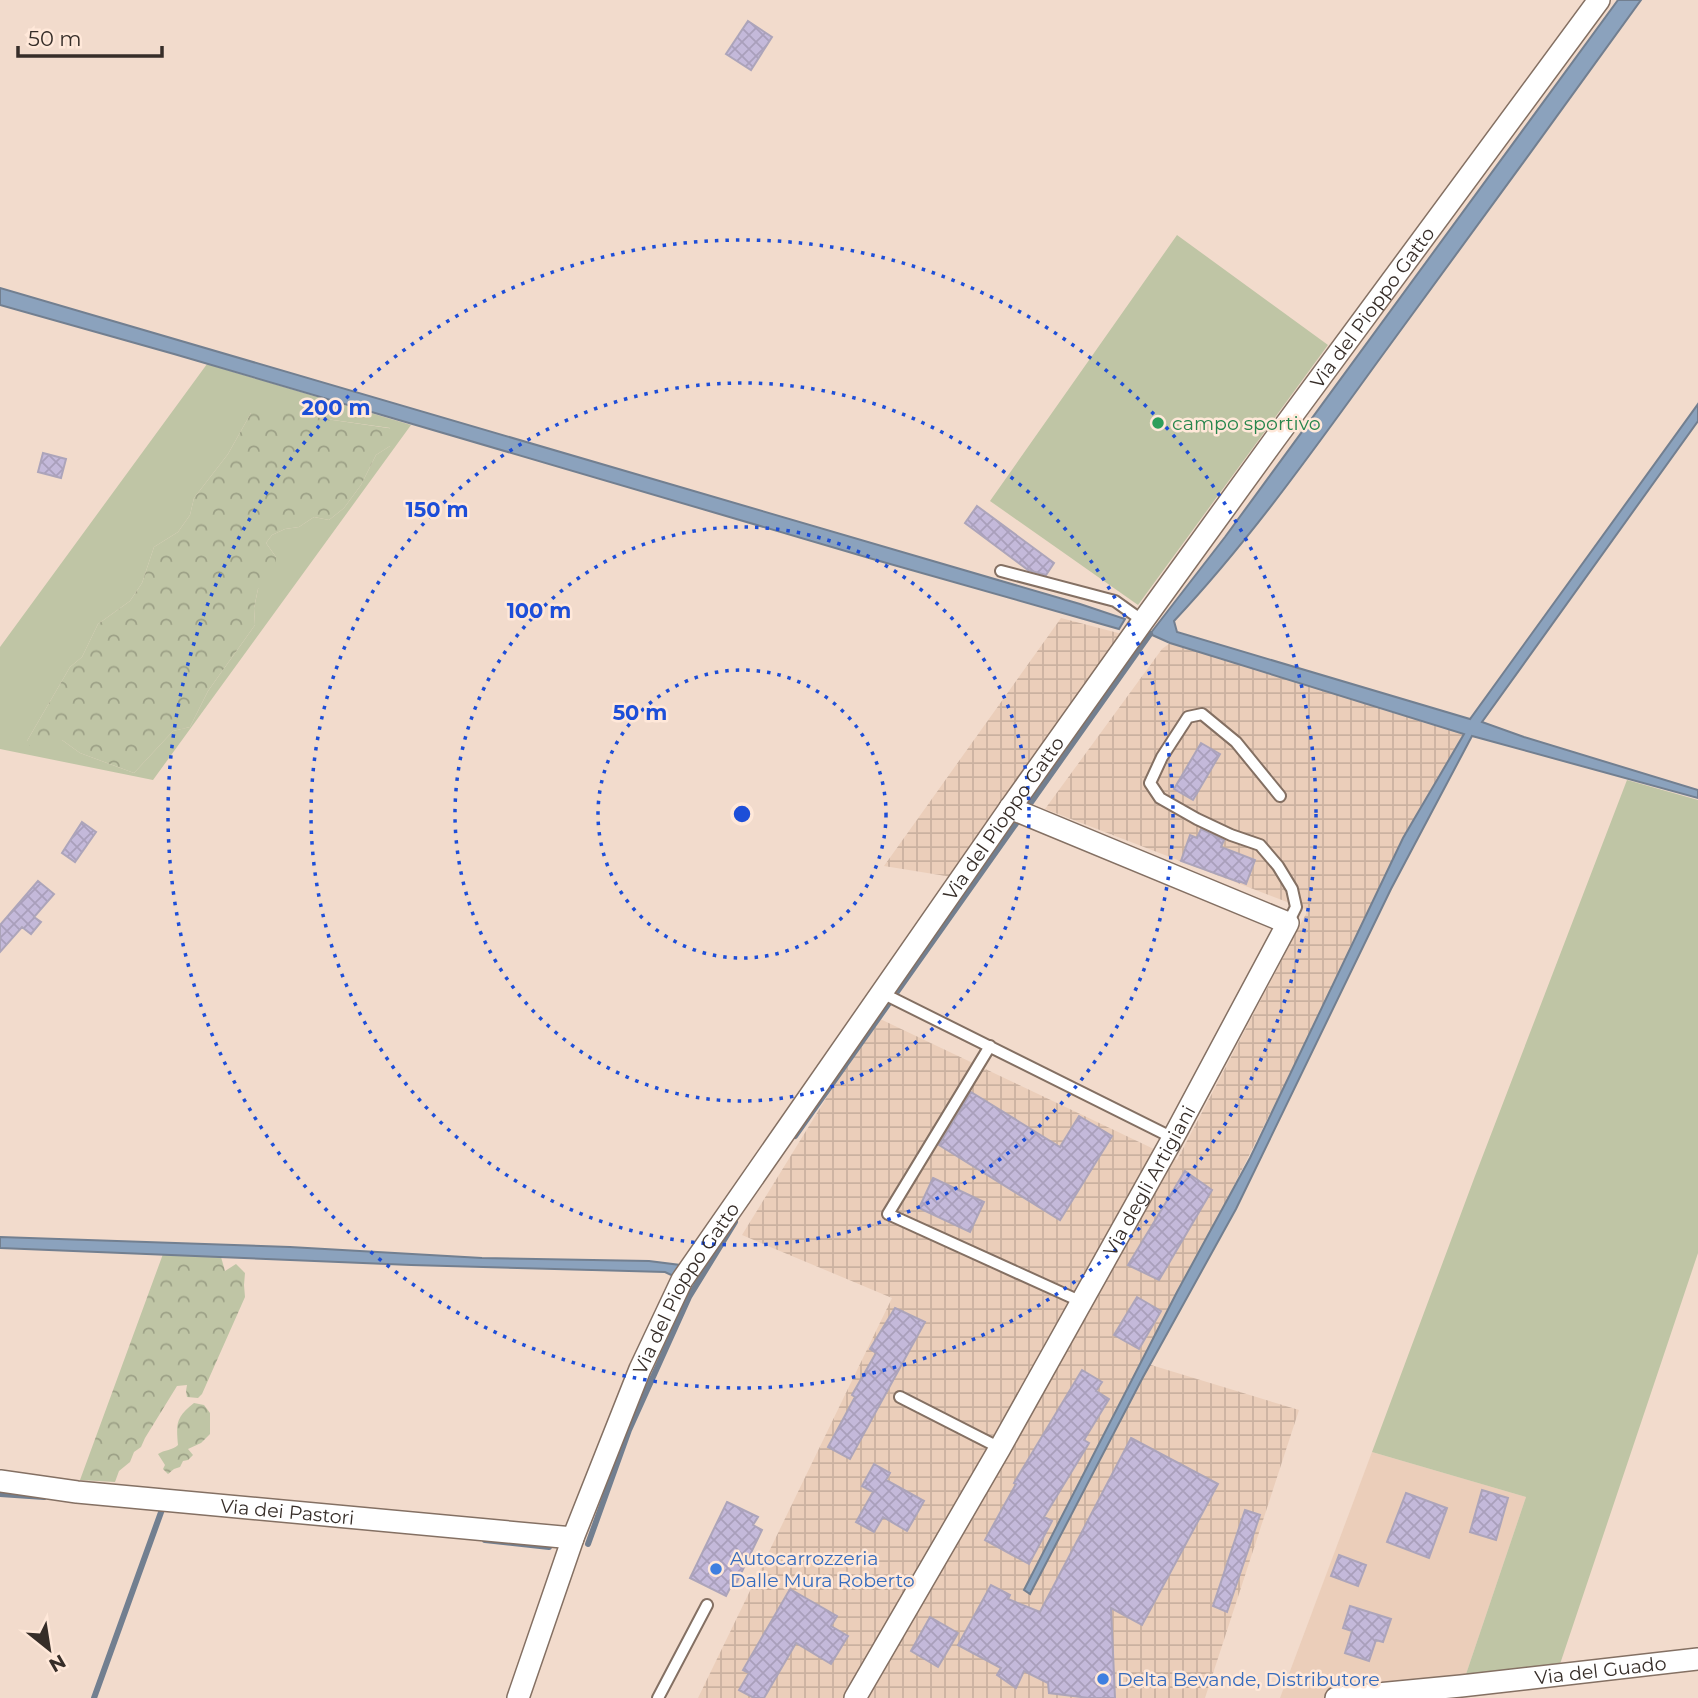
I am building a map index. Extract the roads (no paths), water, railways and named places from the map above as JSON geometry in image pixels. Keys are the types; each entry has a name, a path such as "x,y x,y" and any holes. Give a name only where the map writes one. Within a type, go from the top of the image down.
{"street":[{"name":"Via del Pioppo Gatto","path":"518,1698 573,1538 640,1369 682,1280 1143,621 1598,0"},
{"path":"1010,808 1288,923"},
{"name":"Via degli Artigiani","path":"855,1698 1082,1302 1288,923"},
{"name":"Via dei Pastori","path":"0,1481 91,1493 573,1538"},
{"name":"Via del Guado","path":"1336,1698 1698,1659"}],"lane":[{"path":"1001,571 1115,601 1143,621"},
{"path":"1280,796 1236,742 1202,714 1188,717 1162,757 1150,783 1160,798 1169,804 1197,819 1260,845 1278,866 1292,889 1296,907 1288,923"},
{"path":"882,993 1173,1138"},
{"path":"990,1046 888,1214 1082,1302"},
{"path":"900,1397 1000,1448"},
{"path":"658,1698 707,1605"}],"water":[{"path":"1618,0 1641,0 1283,490 1230,557 1174,621 1177,632 1470,719 1698,404 1698,421 1482,722 1698,790 1698,798 1472,736 1391,889 1236,1209 1142,1379 1030,1594 1024,1590 1177,1292 1250,1158 1403,838 1464,734 1170,643 1150,634 1225,537"},
{"path":"0,288 1125,619 1119,629 0,305"},
{"path":"0,1237 290,1247 482,1258 649,1261 680,1265 682,1280 665,1272 411,1265 0,1248"}],"waterway":[{"path":"795,1136 1150,634"},
{"path":"588,1544 629,1430 689,1297 735,1222"},
{"path":"0,1494 44,1497"},
{"path":"94,1698 164,1504"},
{"path":"485,1540 549,1547"}],"place":[{"name":"campo sportivo","path":"1158,423"},
{"name":"Autocarrozzeria Dalle Mura Roberto","path":"716,1569"},
{"name":"Delta Bevande, Distributore","path":"1103,1679"}]}
